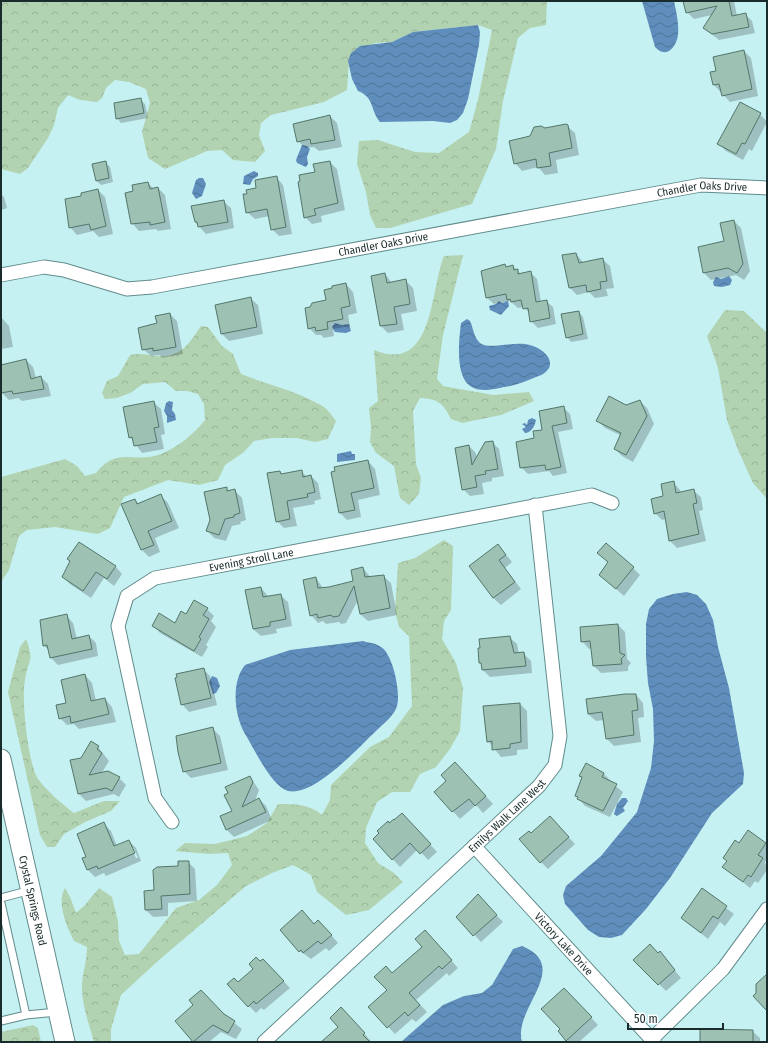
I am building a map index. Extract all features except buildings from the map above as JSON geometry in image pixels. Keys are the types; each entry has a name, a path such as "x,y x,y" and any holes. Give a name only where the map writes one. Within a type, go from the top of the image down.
{"street":[{"name":"Chandler Oaks Drive","path":"1,275 44,268 64,270 127,289 152,287 702,185 767,188"},
{"name":"Evening Stroll Lane","path":"172,822 155,798 118,626 127,596 156,578 592,495 612,502"},
{"name":"Emilys Walk Lane West","path":"264,1042 539,786 555,765 560,736 535,506"},
{"name":"Crystal Springs Road","path":"1,760 66,1042"},
{"name":"Victory Lake Drive","path":"474,846 653,1041"},
{"path":"653,1041 723,969 767,909"}],"lane":[{"path":"1,898 31,890"},
{"path":"1,903 26,1015"},
{"path":"1,1021 26,1015 58,1012"}],"green space":[{"path":"1,1 547,1 546,25 530,28 518,38 503,101 496,149 472,204 390,228 376,228 370,215 366,192 357,164 359,141 378,140 415,152 439,153 469,132 478,100 492,30 478,25 413,32 392,42 375,43 349,61 347,90 324,102 271,115 261,123 259,135 265,151 255,162 233,160 222,150 207,151 165,169 148,158 142,132 150,103 146,89 129,82 115,80 106,88 102,98 97,102 80,100 68,95 58,108 54,125 48,138 28,168 20,174 1,169"},
{"path":"463,255 443,335 437,379 443,386 493,395 529,392 534,401 501,415 462,423 451,419 445,409 436,401 420,398 413,411 416,464 421,478 419,494 409,505 400,498 394,466 376,453 370,442 371,427 369,408 378,401 374,350 394,355 408,351 419,340 432,307 439,271 444,256"},
{"path":"725,310 744,311 767,333 767,499 753,483 738,450 727,420 718,368 707,336"},
{"path":"201,326 208,327 222,346 233,354 241,374 304,397 324,407 336,421 328,439 315,442 296,438 272,438 254,441 244,452 225,465 218,480 199,485 168,480 124,497 110,528 98,534 55,527 27,530 19,536 9,570 1,582 1,477 65,459 77,466 85,476 96,473 111,460 126,457 151,457 174,448 185,440 205,420 204,404 198,394 187,391 176,391 165,382 143,384 130,393 117,398 105,399 102,393 107,381 118,376 130,355 142,354 163,356 177,353 187,345"},
{"path":"444,540 453,546 451,610 444,621 442,639 456,663 463,688 460,731 450,749 436,767 420,774 410,792 392,792 377,802 366,828 365,843 378,863 394,873 403,882 369,910 346,915 317,892 311,875 293,865 272,873 246,886 159,960 121,995 111,1029 111,1042 94,1042 82,991 87,947 74,941 68,929 62,907 65,888 76,913 85,905 99,888 112,897 118,921 119,941 125,955 139,954 176,908 199,900 217,885 232,865 228,853 209,854 175,851 185,843 215,844 247,836 267,823 278,804 307,807 322,815 330,800 331,785 370,747 389,737 412,706 409,636 399,627 395,611 398,563 415,558"},
{"path":"26,639 30,652 30,660 26,673 24,689 26,731 31,760 38,779 45,788 74,813 104,801 120,801 111,811 85,822 64,834 55,847 47,847 40,835 8,692 20,647"},
{"path":"33,1025 38,1028 41,1042 1,1042 1,1032"}],"water":[{"path":"642,1 674,1 678,21 678,35 674,47 669,51 661,52 655,47"},
{"path":"478,25 480,32 479,45 468,99 463,113 457,120 450,123 433,121 380,122 370,101 358,91 352,79 348,61 351,53 360,46 392,42 413,32"},
{"path":"302,145 307,146 310,149 307,157 308,164 306,167 297,163 296,160"},
{"path":"254,171 258,173 258,176 253,179 250,185 243,184 244,176"},
{"path":"203,178 206,184 202,196 196,199 192,193 196,180"},
{"path":"729,276 732,280 730,285 722,287 714,286 713,282 716,277 721,279"},
{"path":"499,301 502,303 508,301 509,306 501,315 490,310 489,306 496,304"},
{"path":"467,319 470,321 475,335 480,343 490,346 526,344 533,346 545,353 550,362 550,366 543,374 512,386 489,390 474,388 468,384 463,377 459,359 461,323"},
{"path":"335,323 342,325 349,324 351,331 346,333 335,332 332,327"},
{"path":"169,401 173,402 172,410 175,414 176,420 167,423 167,416 164,411 166,403"},
{"path":"532,418 536,420 535,425 531,430 525,433 522,429 526,427 522,424 525,423 527,425 528,420"},
{"path":"351,451 352,454 355,454 355,460 337,462 337,454"},
{"path":"687,592 697,595 706,604 713,620 718,647 729,688 744,773 743,784 712,813 670,878 646,909 622,935 611,938 599,937 588,930 565,904 563,895 566,886 601,856 637,812 651,768 654,741 653,709 648,683 646,657 646,624 649,609 657,599 673,594"},
{"path":"363,641 379,646 389,657 397,683 398,700 396,710 388,720 348,759 323,779 299,791 288,791 282,788 269,774 245,734 238,718 236,708 236,689 241,672 245,665 290,650"},
{"path":"212,676 217,678 220,686 216,693 213,694 209,682"},
{"path":"622,798 626,798 628,801 623,808 625,811 617,816 614,814 617,804"},
{"path":"522,946 536,955 542,965 542,977 521,1029 522,1042 401,1042 443,1005 464,996 482,993 492,985 513,949"}]}
